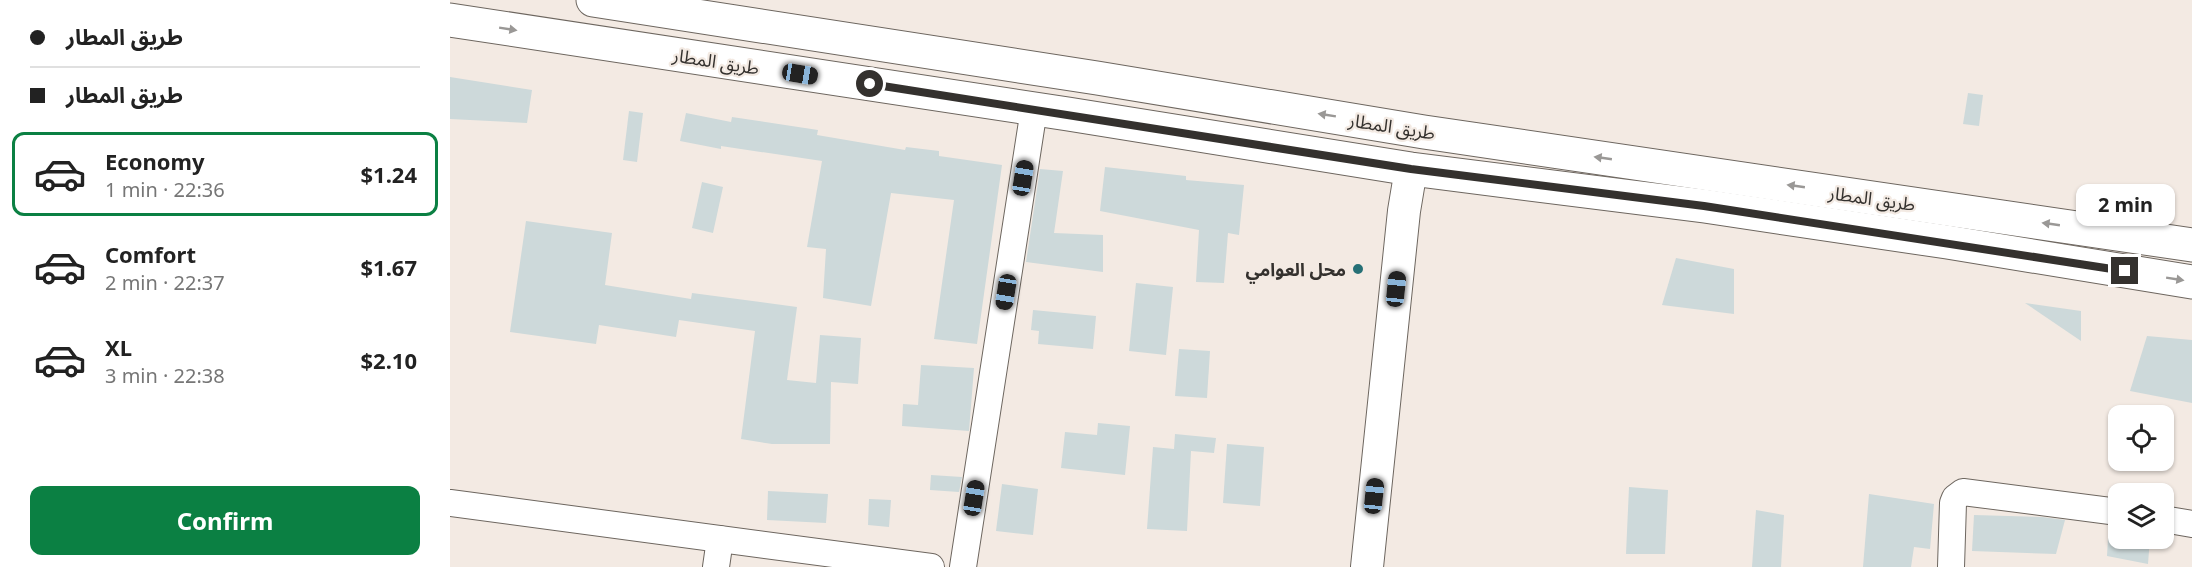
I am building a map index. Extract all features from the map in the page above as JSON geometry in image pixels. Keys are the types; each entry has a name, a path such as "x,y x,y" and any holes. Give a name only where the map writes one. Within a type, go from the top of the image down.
{"highway":[{"name":"طريق المطار","path":"593,0 1097,78 1424,132 2192,245"},
{"name":"طريق المطار","path":"450,20 1411,169 1704,206 1936,240 2192,282"}],"main road":[{"path":"1367,567 1404,211 1411,169"}],"street":[{"path":"963,567 1034,109"},
{"path":"1951,567 1953,502 1963,492 2108,511"},
{"path":"450,503 931,567"},
{"path":"2174,521 2192,524"},
{"path":"716,567 720,539"}],"building":[{"path":"450,77 532,90 527,123 450,119"},
{"path":"1968,93 1983,95 1979,126 1963,124"},
{"path":"629,111 643,113 637,162 623,160"},
{"path":"686,113 731,122 732,117 818,130 817,135 905,150 906,147 939,151 939,156 1002,165 977,344 934,339 954,200 891,193 871,306 823,298 826,249 807,247 822,161 721,146 721,149 680,141"},
{"path":"1105,167 1186,176 1186,180 1244,185 1239,235 1228,233 1224,283 1196,282 1199,230 1100,211"},
{"path":"1040,169 1063,171 1054,233 1103,235 1103,272 1026,262"},
{"path":"702,182 723,187 713,233 692,228"},
{"path":"526,221 612,233 605,285 691,299 692,293 797,307 787,380 816,383 820,335 861,338 858,384 831,382 830,444 772,444 741,439 755,331 679,320 676,337 599,325 596,344 510,332"},
{"path":"1676,258 1734,269 1734,314 1662,305"},
{"path":"1136,283 1173,287 1166,355 1129,351"},
{"path":"2025,303 2081,311 2081,341"},
{"path":"1033,310 1096,316 1093,349 1038,344 1039,331 1031,330"},
{"path":"2147,336 2192,340 2192,403 2130,391"},
{"path":"1179,349 1210,351 1207,398 1175,396"},
{"path":"921,365 974,368 969,431 902,426 903,404 918,405"},
{"path":"1098,423 1130,426 1125,475 1061,468 1065,432 1097,435"},
{"path":"1175,434 1216,438 1214,453 1191,451 1187,531 1147,529 1153,447 1174,449"},
{"path":"1227,444 1264,447 1260,506 1223,503"},
{"path":"931,475 962,477 959,492 930,490"},
{"path":"1002,484 1038,489 1033,535 996,531"},
{"path":"1629,487 1668,490 1665,554 1626,554"},
{"path":"768,491 828,494 826,523 767,520"},
{"path":"1869,494 1934,504 1930,549 1914,547 1911,567 1863,567"},
{"path":"869,499 891,500 889,527 868,525"},
{"path":"1756,510 1784,515 1781,567 1752,567"},
{"path":"1974,515 2065,520 2056,554 1972,551"},
{"path":"2108,538 2108,549 2149,549 2148,564 2107,556"}],"place":[{"name":"محل العوامي","path":"1358,269"}],"route":[{"path":"870,84 1417,170 1704,206 2125,271"}]}
